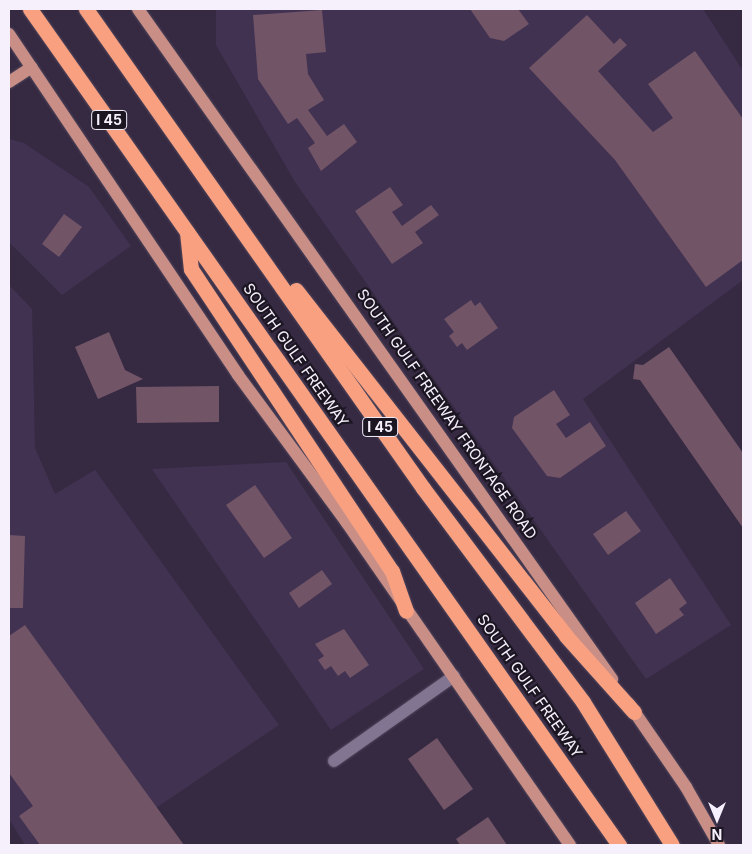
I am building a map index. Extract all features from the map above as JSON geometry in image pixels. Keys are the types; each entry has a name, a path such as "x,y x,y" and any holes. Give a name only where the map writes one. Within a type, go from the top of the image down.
{"highway":[{"name":"SOUTH GULF FREEWAY","path":"30,9 619,845"},
{"name":"SOUTH GULF FREEWAY","path":"86,9 242,228 423,488 583,702 672,845"},
{"path":"242,228 318,316 566,636 634,712"},
{"path":"187,231 191,269 392,571 406,610"}],"main road":[{"name":"SOUTH GULF FREEWAY FRONTAGE ROAD","path":"138,9 634,712 686,787 719,845"},
{"path":"9,34 232,367 454,676 570,845"},
{"path":"9,82 32,67"}],"street":[{"path":"334,761 454,676"}],"shaded area":[{"path":"216,9 703,9 743,71 743,280 583,399 731,625 646,679 295,182 216,45"},
{"path":"9,139 24,143 89,187 131,246 62,295 9,242"},
{"path":"9,285 32,309 35,448 55,494 95,470 279,725 101,845 25,845 9,819"},
{"path":"286,462 424,669 331,730 152,469"}],"building":[{"path":"470,9 518,9 529,24 504,41 490,38"},
{"path":"322,10 326,52 306,54 308,74 324,100 308,110 327,136 344,124 357,142 321,171 308,148 315,143 297,118 288,124 258,79 253,15"},
{"path":"587,15 614,44 620,38 627,45 598,71 653,132 673,118 648,84 695,51 743,119 743,260 706,287 615,160 529,68"},
{"path":"390,187 403,205 392,212 402,226 431,205 439,215 415,232 423,243 392,264 355,211"},
{"path":"64,214 82,227 59,257 42,244"},
{"path":"471,300 475,306 480,302 498,328 467,350 462,343 457,347 449,336 454,332 444,319"},
{"path":"109,332 125,370 143,379 98,399 75,347"},
{"path":"669,347 743,453 743,528 640,380 633,379 635,364 643,365"},
{"path":"219,386 219,422 137,423 136,387"},
{"path":"554,390 570,415 556,424 566,438 590,422 606,446 560,478 547,476 512,428 514,417"},
{"path":"255,485 292,538 264,558 226,505"},
{"path":"626,511 641,531 608,555 593,534"},
{"path":"9,535 25,536 23,608 9,608"},
{"path":"322,570 332,584 299,608 289,593"},
{"path":"670,578 687,603 679,609 684,615 656,634 635,603"},
{"path":"25,625 184,845 40,845 19,816 33,806 9,773 9,636"},
{"path":"344,629 369,665 350,678 345,671 338,676 331,666 325,670 318,660 324,656 315,644"},
{"path":"437,738 473,789 444,810 408,759"},
{"path":"488,817 507,845 460,845 456,839"}]}
